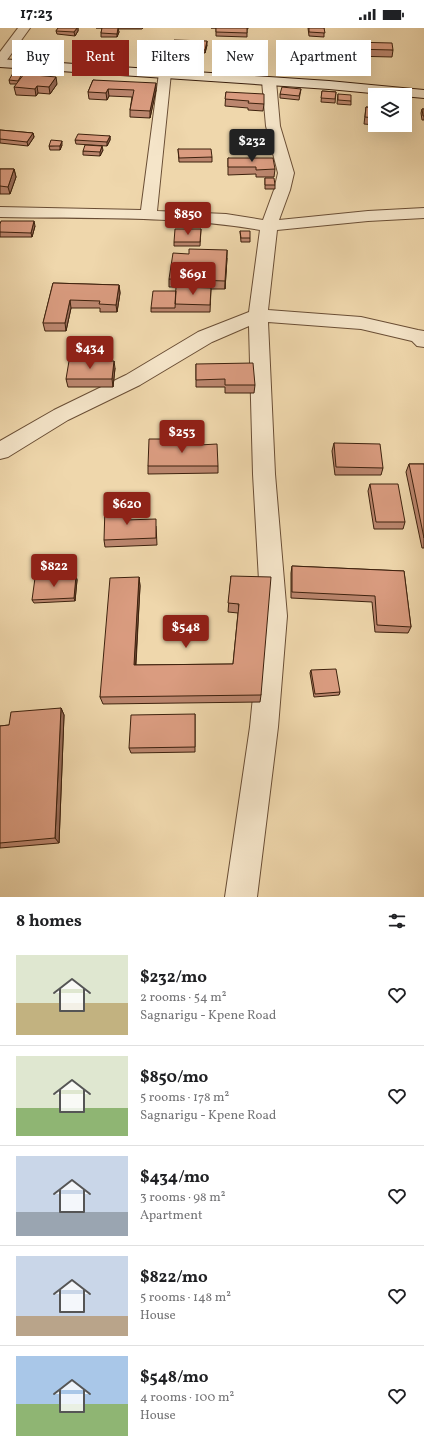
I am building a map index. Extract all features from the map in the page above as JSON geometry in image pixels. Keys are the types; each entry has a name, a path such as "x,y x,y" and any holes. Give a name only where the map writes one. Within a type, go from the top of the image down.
{"street":[{"path":"0,62 24,28"},
{"path":"0,62 137,72"},
{"path":"149,215 150,194 165,76"},
{"path":"195,76 424,94"},
{"path":"240,897 264,727 274,616 264,474 258,315 269,226 282,190 286,173 273,126 269,81"},
{"path":"0,212 149,215 226,219 269,226 368,216 424,213"},
{"path":"0,451 61,415 133,380 205,337 258,315 361,323 418,336 424,340"}],"building":[{"path":"58,28 77,28 74,32 56,31"},
{"path":"102,28 118,28 117,34 101,33"},
{"path":"216,28 247,28 247,33 216,32"},
{"path":"309,28 324,28 325,33 309,32"},
{"path":"204,41 207,41 205,50"},
{"path":"371,42 392,43 393,50 371,49"},
{"path":"12,75 12,76 21,76 18,81 9,80"},
{"path":"22,76 56,77 49,87 37,86 35,89 14,87"},
{"path":"93,80 156,83 150,111 130,110 134,90 108,89 106,93 88,92"},
{"path":"282,87 301,89 299,96 280,94"},
{"path":"322,91 336,92 335,99 321,98"},
{"path":"226,92 264,94 264,104 225,99"},
{"path":"338,94 351,95 351,101 338,100"},
{"path":"366,107 368,107 368,117 365,117"},
{"path":"422,109 424,109 424,116 423,116"},
{"path":"0,130 33,133 27,142 0,139"},
{"path":"78,134 110,136 107,142 75,140"},
{"path":"51,140 62,141 60,146 49,146"},
{"path":"85,145 102,146 100,152 83,151"},
{"path":"178,149 211,149 212,157 179,158"},
{"path":"228,158 273,158 275,169 256,170 256,167 228,167"},
{"path":"0,169 14,169 8,187 0,186"},
{"path":"265,178 274,178 275,185 265,185"},
{"path":"1,221 34,221 31,233 0,232"},
{"path":"175,229 201,229 200,242 174,242"},
{"path":"240,231 250,231 250,238 241,238"},
{"path":"189,249 227,250 225,281 169,279 173,253 189,254"},
{"path":"53,283 119,285 116,305 99,304 100,301 70,300 65,323 43,323"},
{"path":"176,287 211,288 210,305 175,304"},
{"path":"153,291 176,291 175,308 151,308"},
{"path":"69,361 114,361 112,379 66,379"},
{"path":"253,363 255,385 225,385 225,379 196,380 196,364"},
{"path":"149,439 163,439 162,445 178,445 178,441 199,440 199,445 217,444 218,466 148,466"},
{"path":"334,443 380,444 383,468 336,467"},
{"path":"409,464 424,464 424,538"},
{"path":"370,484 398,484 405,522 376,522"},
{"path":"126,506 125,520 156,519 156,538 104,540 105,507"},
{"path":"292,566 404,571 411,627 377,625 375,596 292,592"},
{"path":"76,576 74,598 32,600 35,578"},
{"path":"231,576 271,577 261,695 100,697 110,578 139,577 134,665 233,664 239,604 228,603"},
{"path":"336,669 340,692 315,694 311,670"},
{"path":"61,708 55,838 0,843 0,726 9,725 11,712"},
{"path":"195,714 195,747 129,748 131,715"}]}
